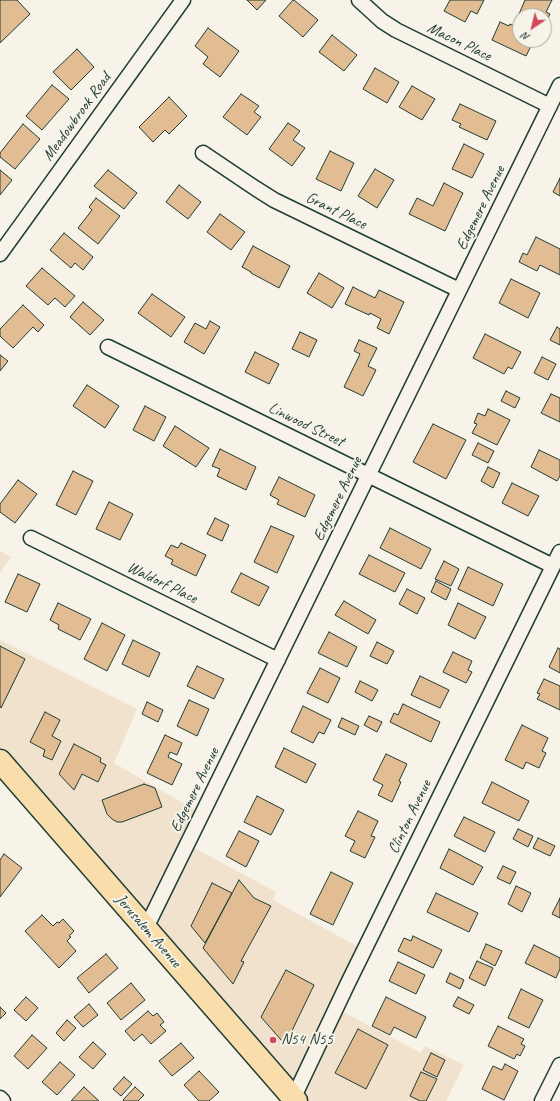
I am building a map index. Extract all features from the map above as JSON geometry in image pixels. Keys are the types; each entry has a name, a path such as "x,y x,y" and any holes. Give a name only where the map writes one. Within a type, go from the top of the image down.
{"main road":[{"name":"Jerusalem Avenue","path":"0,761 294,1100"}],"street":[{"name":"Meadowbrook Road","path":"0,254 183,0"},
{"name":"Macon Place","path":"359,0 382,21 396,30 550,106"},
{"name":"Edgemere Avenue","path":"146,928 560,85"},
{"name":"Grant Place","path":"203,152 274,200 459,290"},
{"name":"Linwood Street","path":"108,347 553,566"},
{"name":"Waldorf Place","path":"31,538 278,660"},
{"name":"Clinton Avenue","path":"294,1100 348,983 560,552"},
{"path":"542,1101 560,1065"},
{"path":"0,1098 3,1101"}],"shaded area":[{"path":"0,551 11,557 0,573"},
{"path":"0,640 137,709 114,763 202,814 187,844 276,892 273,900 364,950 336,1008 421,1053 425,1046 464,1065 446,1101 292,1101 0,761"}],"building":[{"path":"0,0 17,0 30,14 0,43"},
{"path":"247,0 266,0 257,10"},
{"path":"293,0 318,20 303,37 279,16"},
{"path":"450,0 484,0 477,14 471,11 465,22 444,11"},
{"path":"525,0 552,0 548,8 522,8"},
{"path":"500,22 509,26 510,24 512,25 512,48 530,48 526,56 492,40"},
{"path":"208,28 239,51 220,77 203,64 208,57 195,46"},
{"path":"332,35 357,55 344,71 319,52"},
{"path":"77,49 94,67 71,90 53,72"},
{"path":"375,68 399,82 387,103 363,89"},
{"path":"52,85 69,99 42,130 26,116"},
{"path":"412,86 435,99 422,120 399,107"},
{"path":"241,94 259,106 254,112 261,117 247,135 223,117"},
{"path":"169,97 187,116 169,134 165,130 153,142 139,127"},
{"path":"460,104 496,121 487,140 459,127 461,124 452,120"},
{"path":"288,123 300,131 293,140 305,148 292,166 269,149"},
{"path":"23,124 40,139 15,169 0,157 0,153"},
{"path":"464,144 484,154 472,178 452,169"},
{"path":"330,151 354,163 341,191 316,179"},
{"path":"375,169 394,180 377,208 358,196"},
{"path":"0,170 12,180 0,195"},
{"path":"108,170 137,193 124,209 94,186"},
{"path":"560,178 560,196 553,192"},
{"path":"444,183 463,193 445,231 409,214 417,198 433,206"},
{"path":"179,185 201,202 188,219 166,202"},
{"path":"96,198 120,216 98,244 78,228 92,210 89,207"},
{"path":"220,214 245,232 231,250 207,232"},
{"path":"64,233 93,257 83,270 75,263 71,268 50,250"},
{"path":"536,237 560,249 560,275 540,265 537,271 519,262 523,253 527,255"},
{"path":"253,246 290,266 279,288 242,267"},
{"path":"42,268 75,296 65,307 55,298 48,305 26,286"},
{"path":"319,273 344,288 332,308 307,293"},
{"path":"511,279 540,293 528,318 499,303"},
{"path":"353,287 375,298 379,290 404,302 389,334 377,328 381,319 370,313 369,315 345,304"},
{"path":"152,294 185,317 171,337 138,313"},
{"path":"83,302 104,320 90,335 70,317"},
{"path":"23,305 44,325 38,332 33,327 13,348 0,336 0,329"},
{"path":"210,321 220,327 204,354 184,342 195,323 206,329"},
{"path":"557,327 560,329 560,345 550,340"},
{"path":"300,332 317,340 309,357 292,349"},
{"path":"485,334 521,352 512,369 508,367 504,374 473,358"},
{"path":"359,340 377,348 368,366 376,370 363,396 344,387 360,354 354,351"},
{"path":"255,352 279,364 269,384 245,372"},
{"path":"0,355 8,361 0,371"},
{"path":"542,357 556,364 548,380 534,373"},
{"path":"87,385 119,406 105,428 73,406"},
{"path":"506,391 520,398 515,408 501,401"},
{"path":"551,394 560,398 560,422 541,413"},
{"path":"145,406 166,417 154,441 133,430"},
{"path":"488,409 510,420 497,445 472,433 477,424 474,423 478,413 485,416"},
{"path":"433,424 466,440 446,479 413,462"},
{"path":"175,426 209,448 196,467 163,446"},
{"path":"478,443 494,451 488,463 472,455"},
{"path":"220,449 256,467 246,490 217,476 220,469 212,466"},
{"path":"539,450 560,460 560,476 557,481 531,467"},
{"path":"488,467 500,473 493,488 481,481"},
{"path":"73,471 93,481 76,515 56,505"},
{"path":"279,477 315,495 305,517 277,504 279,500 270,495"},
{"path":"18,480 37,494 15,523 0,512 0,504"},
{"path":"512,483 539,496 528,516 502,503"},
{"path":"109,502 133,514 120,540 96,529"},
{"path":"215,518 229,525 222,541 207,534"},
{"path":"271,526 294,536 277,573 254,562"},
{"path":"390,528 431,549 421,569 380,548"},
{"path":"181,543 206,555 196,576 171,564 173,560 165,556 171,545 178,548"},
{"path":"369,555 405,573 395,592 359,574"},
{"path":"444,561 459,569 451,586 435,579"},
{"path":"468,567 503,584 493,606 458,589"},
{"path":"241,573 269,587 259,606 231,592"},
{"path":"18,574 40,584 27,612 5,602"},
{"path":"436,581 451,589 446,600 431,592"},
{"path":"407,589 425,598 417,614 399,604"},
{"path":"344,601 376,620 368,634 335,615"},
{"path":"58,603 91,619 80,640 58,629 59,625 50,620"},
{"path":"458,603 486,617 475,639 448,625"},
{"path":"102,623 125,635 107,671 84,659"},
{"path":"329,632 357,647 347,667 318,653"},
{"path":"133,640 160,653 149,677 122,664"},
{"path":"377,642 394,651 387,664 370,656"},
{"path":"0,646 25,659 1,708 0,707"},
{"path":"558,648 560,649 560,673 549,667"},
{"path":"453,652 472,661 468,670 472,672 466,683 443,672"},
{"path":"197,666 224,679 214,699 187,686"},
{"path":"320,668 340,678 328,703 307,693"},
{"path":"420,676 449,690 440,708 411,695"},
{"path":"544,679 560,686 560,710 537,699 540,694 537,693"},
{"path":"360,681 378,690 372,701 355,692"},
{"path":"189,700 209,709 197,736 177,726"},
{"path":"147,702 163,710 158,722 142,714"},
{"path":"403,704 440,722 431,742 390,722 394,713 398,715"},
{"path":"303,706 331,720 324,734 319,732 313,743 291,732"},
{"path":"45,712 60,720 52,736 61,741 52,760 43,756 45,750 30,742"},
{"path":"369,716 382,722 377,732 364,725"},
{"path":"342,718 359,726 355,735 338,727"},
{"path":"522,725 548,738 542,751 546,753 539,768 526,762 523,769 505,760"},
{"path":"165,735 182,743 177,755 170,752 168,757 182,764 172,785 147,773"},
{"path":"74,744 101,758 100,762 106,765 98,782 82,774 74,790 59,774"},
{"path":"284,748 316,764 306,783 275,767"},
{"path":"386,754 407,764 392,802 378,795 383,785 373,780"},
{"path":"492,782 529,801 519,821 482,803"},
{"path":"144,784 155,788 162,807 122,822 117,822 107,814 102,800"},
{"path":"257,796 284,810 271,835 244,822"},
{"path":"358,811 378,821 371,836 375,837 365,858 350,851 355,841 345,836"},
{"path":"464,817 495,832 485,852 454,836"},
{"path":"518,829 533,836 528,847 513,839"},
{"path":"239,831 259,841 246,867 226,856"},
{"path":"538,838 555,846 550,856 533,848"},
{"path":"449,849 483,867 473,885 440,868"},
{"path":"4,854 22,868 0,897 0,860"},
{"path":"503,866 516,872 510,884 497,878"},
{"path":"331,872 353,883 333,925 310,914"},
{"path":"239,880 254,898 271,906 241,961 244,962 233,984 203,948"},
{"path":"212,883 232,893 205,943 191,926"},
{"path":"516,886 531,893 522,912 508,904"},
{"path":"436,893 478,913 469,932 427,912"},
{"path":"560,898 560,918 552,914"},
{"path":"42,915 53,926 63,919 74,931 69,936 71,937 67,941 76,951 59,968 25,931"},
{"path":"413,936 442,950 433,968 398,951 404,938 411,941"},
{"path":"486,944 502,951 495,966 480,958"},
{"path":"534,945 560,958 560,969 556,978 525,963"},
{"path":"106,954 118,968 89,993 77,978"},
{"path":"477,961 493,968 485,986 469,978"},
{"path":"398,962 425,975 416,994 389,981"},
{"path":"286,970 314,985 288,1039 282,1041 261,1017"},
{"path":"450,973 464,980 460,989 446,982"},
{"path":"131,983 145,1000 121,1020 107,1003"},
{"path":"521,989 543,1000 529,1028 508,1018"},
{"path":"26,997 38,1008 26,1021 14,1010"},
{"path":"386,997 426,1017 416,1038 394,1027 390,1035 372,1026"},
{"path":"458,997 474,1005 469,1014 453,1006"},
{"path":"89,1004 98,1015 83,1027 74,1017"},
{"path":"0,1007 6,1013 0,1019"},
{"path":"148,1011 153,1016 157,1013 164,1022 160,1025 166,1031 151,1044 142,1034 134,1041 125,1031"},
{"path":"67,1020 76,1028 64,1041 56,1033"},
{"path":"498,1026 524,1039 521,1044 525,1046 520,1056 517,1054 514,1059 488,1046"},
{"path":"358,1029 388,1045 366,1089 335,1073"},
{"path":"32,1035 47,1048 28,1069 14,1056"},
{"path":"93,1042 106,1054 93,1069 79,1057"},
{"path":"181,1043 194,1058 172,1076 159,1061"},
{"path":"431,1053 445,1060 437,1077 423,1070"},
{"path":"60,1062 75,1075 57,1095 42,1082"},
{"path":"505,1064 518,1071 504,1100 482,1089 493,1066 502,1070"},
{"path":"199,1071 219,1092 209,1101 199,1101 184,1085"},
{"path":"421,1072 437,1079 426,1101 420,1101 410,1096"},
{"path":"124,1077 132,1084 121,1096 113,1089"},
{"path":"84,1087 99,1101 71,1101"},
{"path":"135,1087 144,1095 138,1101 124,1101 123,1100"}],"place":[{"name":"N54 N55","path":"273,1040"}]}
